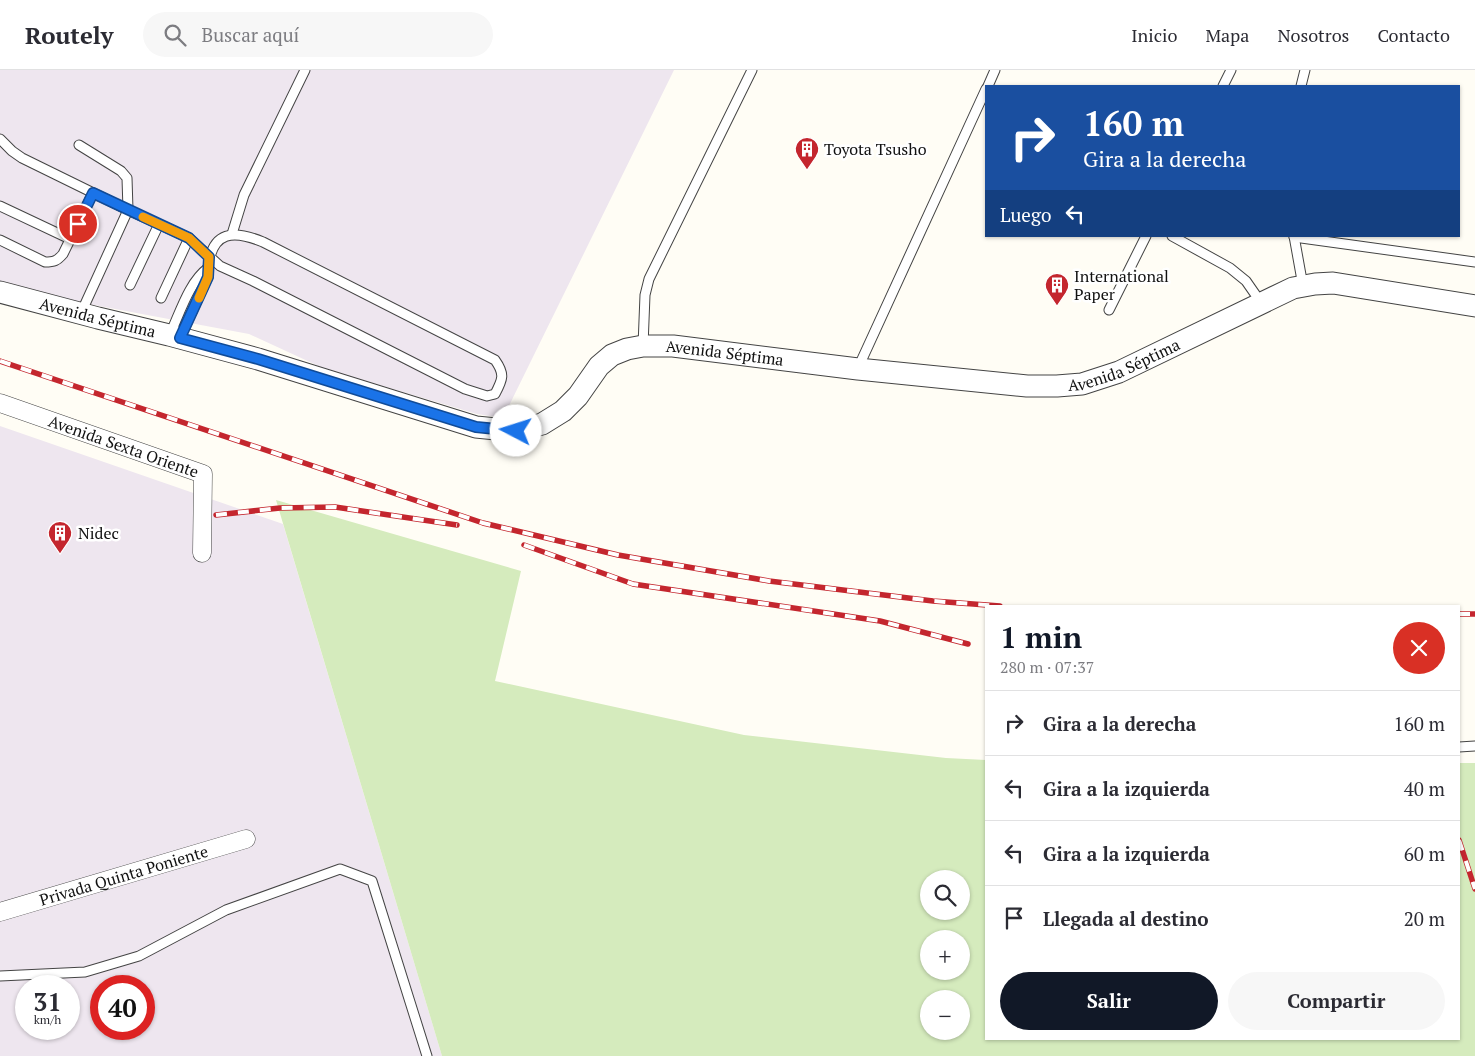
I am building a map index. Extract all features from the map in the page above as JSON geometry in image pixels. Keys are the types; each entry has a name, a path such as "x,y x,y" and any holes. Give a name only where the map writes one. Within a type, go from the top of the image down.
{"street":[{"name":"Avenida Séptima","path":"0,292 258,359 476,427 516,431 542,424 563,411 578,396 599,366 612,355 642,346 672,346 858,369 1027,386 1057,386 1082,384 1119,372 1293,288 1303,286 1333,283 1475,306"},
{"name":"Avenida Sexta Oriente","path":"0,403 202,474 202,553"},
{"name":"Privada Quinta Poniente","path":"0,912 246,839"}],"lane":[{"path":"232,234 244,195 305,70"},
{"path":"642,346 644,312 649,279 752,70"},
{"path":"988,85 995,70"},
{"path":"1224,85 1231,70"},
{"path":"1301,85 1305,70"},
{"path":"858,369 985,92"},
{"path":"0,139 22,158 189,238 209,257 220,266 465,388 487,396 495,394 503,376 502,369 495,360 264,242 248,236 232,234 214,244 209,257 208,277 174,337"},
{"path":"79,145 121,171 127,178 128,210 80,314"},
{"path":"0,240 45,262 58,260 93,193"},
{"path":"0,206 70,239"},
{"path":"130,285 159,224"},
{"path":"1109,310 1146,237"},
{"path":"1174,237 1230,268 1246,281 1262,304"},
{"path":"1303,286 1294,237 1475,262"},
{"path":"161,298 189,238"},
{"path":"1460,746 1475,746"},
{"path":"0,976 85,972 139,956 226,910 340,869 372,881 427,1056"}],"shaded area":[{"path":"0,70 674,70 503,418 477,414 325,369 249,334 51,297 0,281"},
{"path":"0,426 283,524 442,1056 0,1056"}],"green space":[{"path":"276,500 521,571 495,681 744,735 946,758 985,760 985,1040 1460,1040 1460,763 1475,763 1475,1056 442,1056"}],"railway":[{"path":"0,361 483,523 618,555 769,581 933,601 987,605"},
{"path":"216,515 280,508 335,507 457,525"},
{"path":"524,545 633,584 880,621 968,644"},
{"path":"1460,614 1475,614"},
{"path":"1460,843 1475,889"}],"slow traffic":[{"path":"143,217 189,238 209,257 208,277 199,298"}],"place":[{"name":"Toyota Tsusho","path":"807,170"},
{"name":"International Paper","path":"1057,306"},
{"name":"Nidec","path":"60,554"}],"route":[{"path":"78,224 93,193 189,238 209,257 208,277 180,338 258,359 476,427 516,431"}]}
